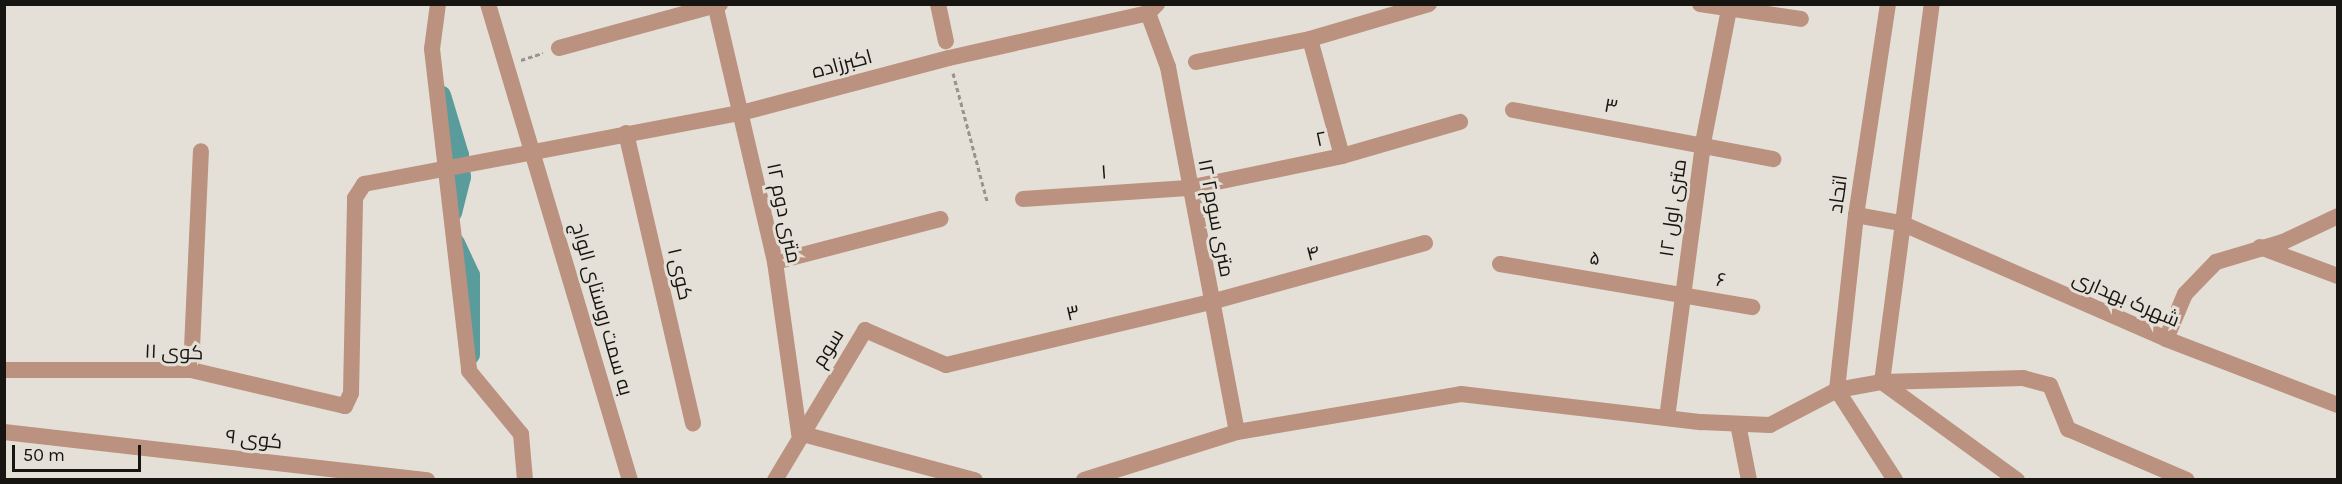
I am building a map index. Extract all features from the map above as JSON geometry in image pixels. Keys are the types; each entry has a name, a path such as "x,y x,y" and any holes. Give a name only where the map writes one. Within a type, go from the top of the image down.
{"street":[{"path":"438,4 432,49 470,371 521,434 525,480"},
{"name":"به سمت روستای الواج","path":"488,4 534,151 630,480"},
{"path":"938,4 947,49"},
{"path":"1196,62 1310,39 1429,4"},
{"path":"1700,4 1801,19"},
{"name":"اتحاد","path":"1837,390 1856,215 1888,4"},
{"path":"1882,382 1901,223 1932,4"},
{"path":"559,48 717,5"},
{"name":"۱۲ متری دوم","path":"717,5 775,262 800,433"},
{"name":"۱۲ متری اول","path":"1667,418 1703,143 1729,7"},
{"name":"اکبرزاده","path":"338,406 345,406 351,393 355,198 364,184 741,112 947,49 1153,9"},
{"name":"۱۲ متری سوم۲","path":"1153,9 1168,67 1188,188 1237,432"},
{"path":"1310,39 1342,156"},
{"name":"۳","path":"1513,110 1703,143"},
{"name":"۲","path":"1188,188 1342,156 1460,122"},
{"name":"کوی ۱","path":"626,134 693,423"},
{"path":"1703,143 1773,159"},
{"path":"191,370 201,151"},
{"name":"۱","path":"1023,199 1188,188"},
{"name":"شهرک بهداری","path":"1856,215 1901,223 2166,339 2337,405"},
{"path":"2166,339 2185,294 2216,262 2259,247 2283,242 2337,216"},
{"path":"775,262 940,219"},
{"name":"۴","path":"1211,302 1425,243"},
{"path":"2259,247 2337,276"},
{"name":"۵","path":"1500,264 1682,294"},
{"name":"۶","path":"1682,294 1752,307"},
{"name":"۳","path":"946,365 1211,302"},
{"name":"سوم","path":"800,433 865,330 946,365"},
{"name":"کوی ۱۱","path":"4,370 191,370 254,382 338,406"},
{"path":"1084,480 1237,432 1461,394 1667,418 1770,425 1837,390 1882,382 2037,380 2050,385 2068,429 2187,480"},
{"path":"1882,382 2017,480"},
{"path":"1837,390 1894,480"},
{"path":"1738,424 1744,474 1749,480"},
{"name":"کوی ۹","path":"4,432 427,480"},
{"path":"775,480 800,433 975,480"}],"path":[{"path":"507,64 559,48"},
{"path":"947,49 987,201"}],"waterway":[{"path":"442,95 460,155 462,177 453,213"},
{"path":"456,243 471,275 471,355"}]}
